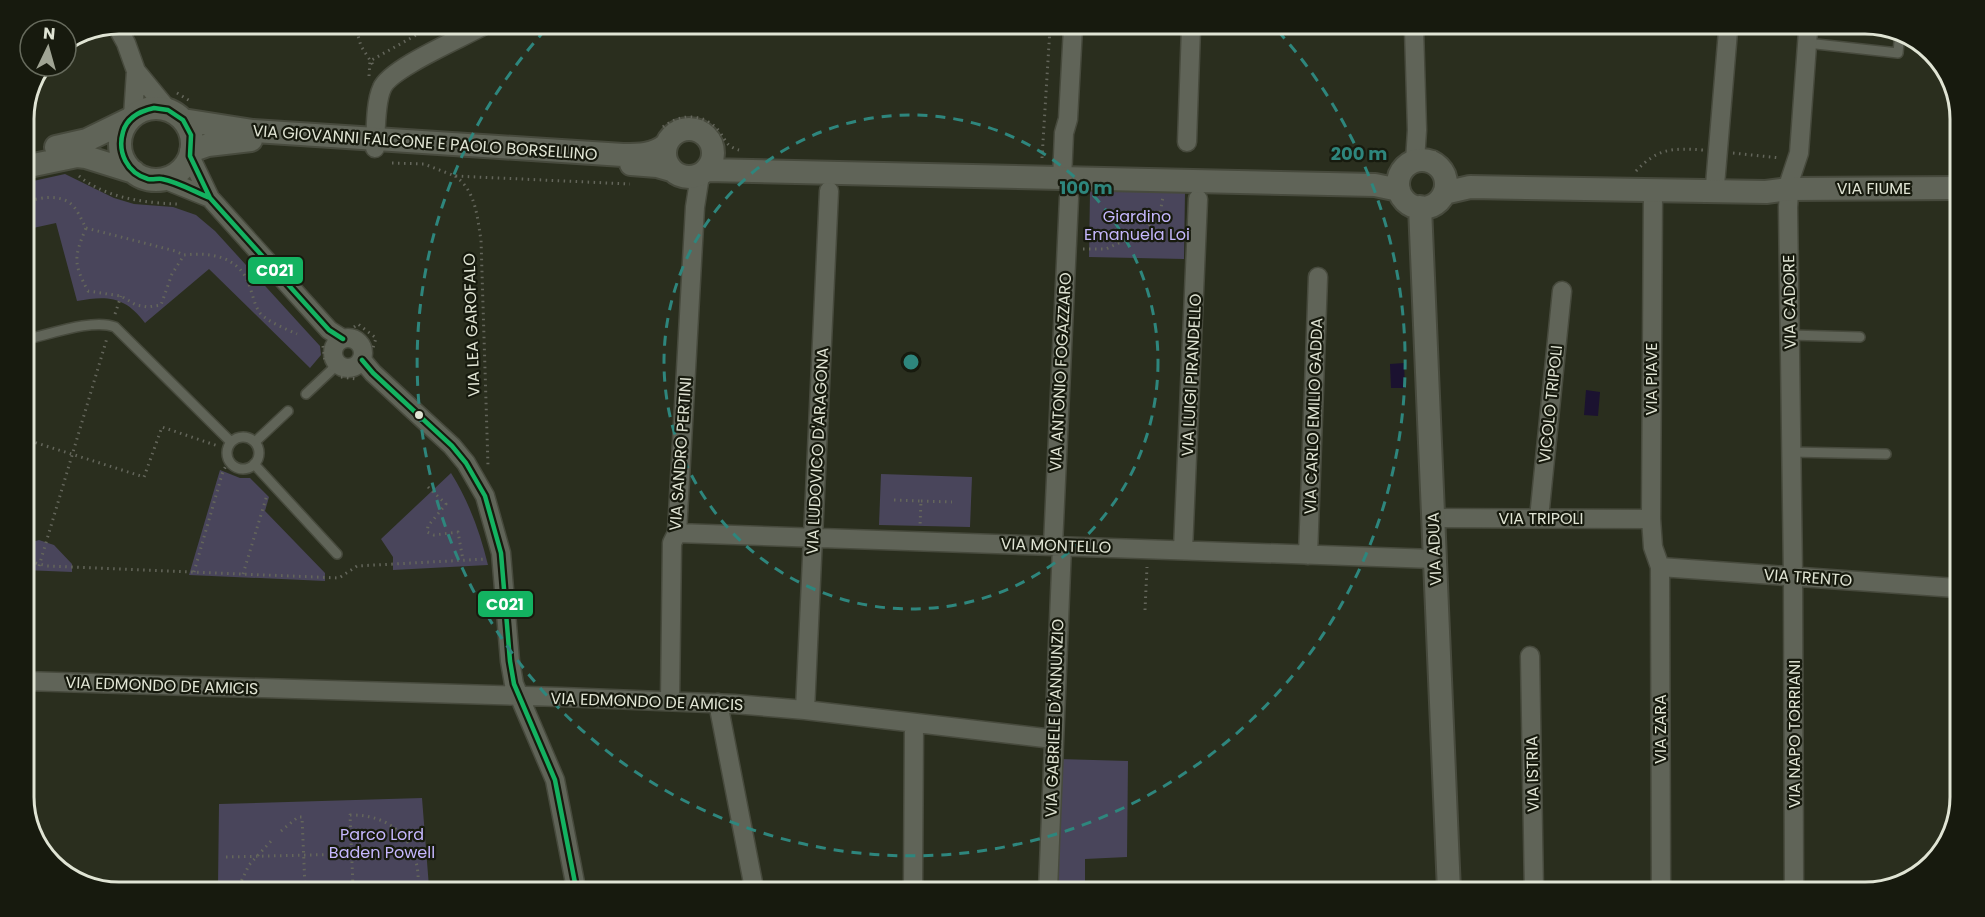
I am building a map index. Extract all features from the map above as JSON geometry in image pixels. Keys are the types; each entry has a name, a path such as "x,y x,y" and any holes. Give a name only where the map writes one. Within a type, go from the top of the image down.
{"street":[{"path":"121,34 136,71 191,135 190,154 210,198 344,357 452,446 485,496 501,553 510,661 518,696 555,780 575,882"},
{"path":"380,150 379,97 385,82 399,71 468,34"},
{"name":"VIA ANTONIO FOGAZZARO","path":"1057,546 1058,176 1068,119 1073,34"},
{"path":"1188,142 1191,34"},
{"path":"1414,34 1417,130 1422,176"},
{"path":"1715,184 1728,34"},
{"name":"VIA CADORE","path":"1793,576 1789,189 1799,153 1808,37"},
{"path":"134,172 126,164 120,147 123,130 131,118 136,71"},
{"path":"35,152 87,140 146,109 175,115"},
{"name":"VIA GIOVANNI FALCONE E PAOLO BORSELLINO","path":"175,115 246,130 380,150 636,156 655,152 666,145 670,137 680,130 690,129 701,131 711,142 695,169"},
{"name":"VIA GIOVANNI FALCONE E PAOLO BORSELLINO","path":"190,154 208,145 245,140 695,169 727,158 1058,176 1422,176"},
{"path":"666,145 665,159 695,169"},
{"path":"163,179 180,170 190,154"},
{"path":"35,165 77,156 86,157 149,179 163,179 210,198"},
{"name":"VIA SANDRO PERTINI","path":"670,701 672,543 677,533 695,207 691,189 695,169"},
{"path":"1422,176 1470,180 1766,184 1789,189"},
{"path":"1422,176 1470,187 1766,192 1789,189"},
{"name":"VIA ADUA","path":"1422,176 1406,201 1420,207 1449,882"},
{"name":"VIA FIUME","path":"1789,189 1950,188"},
{"name":"VIA PIAVE","path":"1653,190 1650,519 1653,547 1660,567"},
{"name":"VIA LUDOVICO D'ARAGONA","path":"806,710 829,191"},
{"name":"VIA LUIGI PIRANDELLO","path":"1183,550 1198,199"},
{"name":"VIA CARLO EMILIO GADDA","path":"1308,555 1318,277"},
{"name":"VICOLO TRIPOLI","path":"1539,518 1562,291"},
{"name":"VIA TRIPOLI","path":"1432,518 1650,519"},
{"name":"VIA MONTELLO","path":"677,533 1434,559"},
{"name":"VIA GABRIELE D'ANNUNZIO","path":"1048,882 1057,546"},
{"name":"VIA TRENTO","path":"1660,567 1950,588"},
{"name":"VIA ZARA","path":"1660,567 1660,882"},
{"name":"VIA NAPO TORRIANI","path":"1793,576 1794,882"},
{"name":"VIA ISTRIA","path":"1530,656 1534,882"},
{"name":"VIA EDMONDO DE AMICIS","path":"35,681 718,703 806,710 1053,739"},
{"path":"718,703 753,882"},
{"path":"913,882 914,723"}],"lane":[{"path":"1808,37 1898,53 1899,42"},
{"path":"35,338 87,326 111,325 125,335 229,446 229,461 236,468 241,469 254,465 259,456 255,442 250,439 240,437 229,446"},
{"path":"1790,335 1860,336"},
{"path":"306,394 344,357"},
{"path":"255,442 288,411"},
{"path":"1791,452 1886,454"},
{"path":"254,465 337,554"}],"path":[{"path":"358,34 362,46 385,82"},
{"path":"1050,34 1058,176"},
{"path":"380,150 455,176 631,184 632,165"},
{"path":"76,173 101,189 122,196 145,202 186,204"},
{"name":"VIA LEA GAROFALO","path":"455,176 469,191 476,210 480,240 489,474"},
{"path":"1089,249 1106,249 1144,231 1160,213 1163,192"},
{"path":"35,198 61,200 73,205 86,228 184,255 202,253 218,255 239,268 247,278 260,313 297,334"},
{"path":"86,228 76,252 78,272 88,291 121,296 136,305 148,307 161,305 172,274 184,255"},
{"path":"39,566 121,296"},
{"path":"35,442 144,477 162,427 229,446"},
{"path":"194,572 229,461"},
{"path":"243,574 271,482"},
{"path":"428,488 446,504 428,526 427,532 434,535 458,532 463,560"},
{"path":"894,500 952,502"},
{"path":"920,531 921,501"},
{"path":"35,564 339,578 357,566 491,559"},
{"path":"1145,610 1147,567"},
{"path":"353,882 350,815 379,818 392,826 410,844 415,856 417,882"},
{"path":"281,831 298,817 302,818 305,882"},
{"path":"240,882 256,856 272,840"},
{"path":"226,856 352,854"}],"green space":[{"path":"65,174 114,198 134,204 173,207 196,215 215,231 320,346 321,355 310,368 209,269 145,323 131,308 116,300 98,298 77,301 56,223 35,228 35,181"},
{"name":"Giardino Emanuela Loi","path":"1090,191 1185,192 1184,259 1089,257"},
{"path":"220,470 240,478 250,478 269,497 265,511 325,573 325,581 189,575"},
{"path":"451,473 473,517 488,565 393,570 393,557 381,539"},
{"path":"881,474 972,477 970,527 879,525"},
{"path":"39,540 54,545 72,564 72,572 35,570 35,541"},
{"path":"1059,759 1128,761 1127,857 1085,859 1085,882 1054,882"},
{"name":"Parco Lord Baden Powell","path":"422,798 429,882 218,882 219,804"}],"shaded area":[{"path":"1404,363 1405,388 1391,388 1390,364"},
{"path":"1586,390 1600,392 1598,416 1584,415"}],"transit line":[{"name":"C021","path":"154,108 168,110 183,120 191,135 190,156 210,198 168,180 148,179 141,176 134,172 125,161 121,147 125,127 135,116 154,108"},
{"name":"C021","path":"210,198 329,330 343,339"},
{"name":"C021","path":"362,360 452,446 466,463 485,496 501,553 514,684 555,780 575,882"}]}
